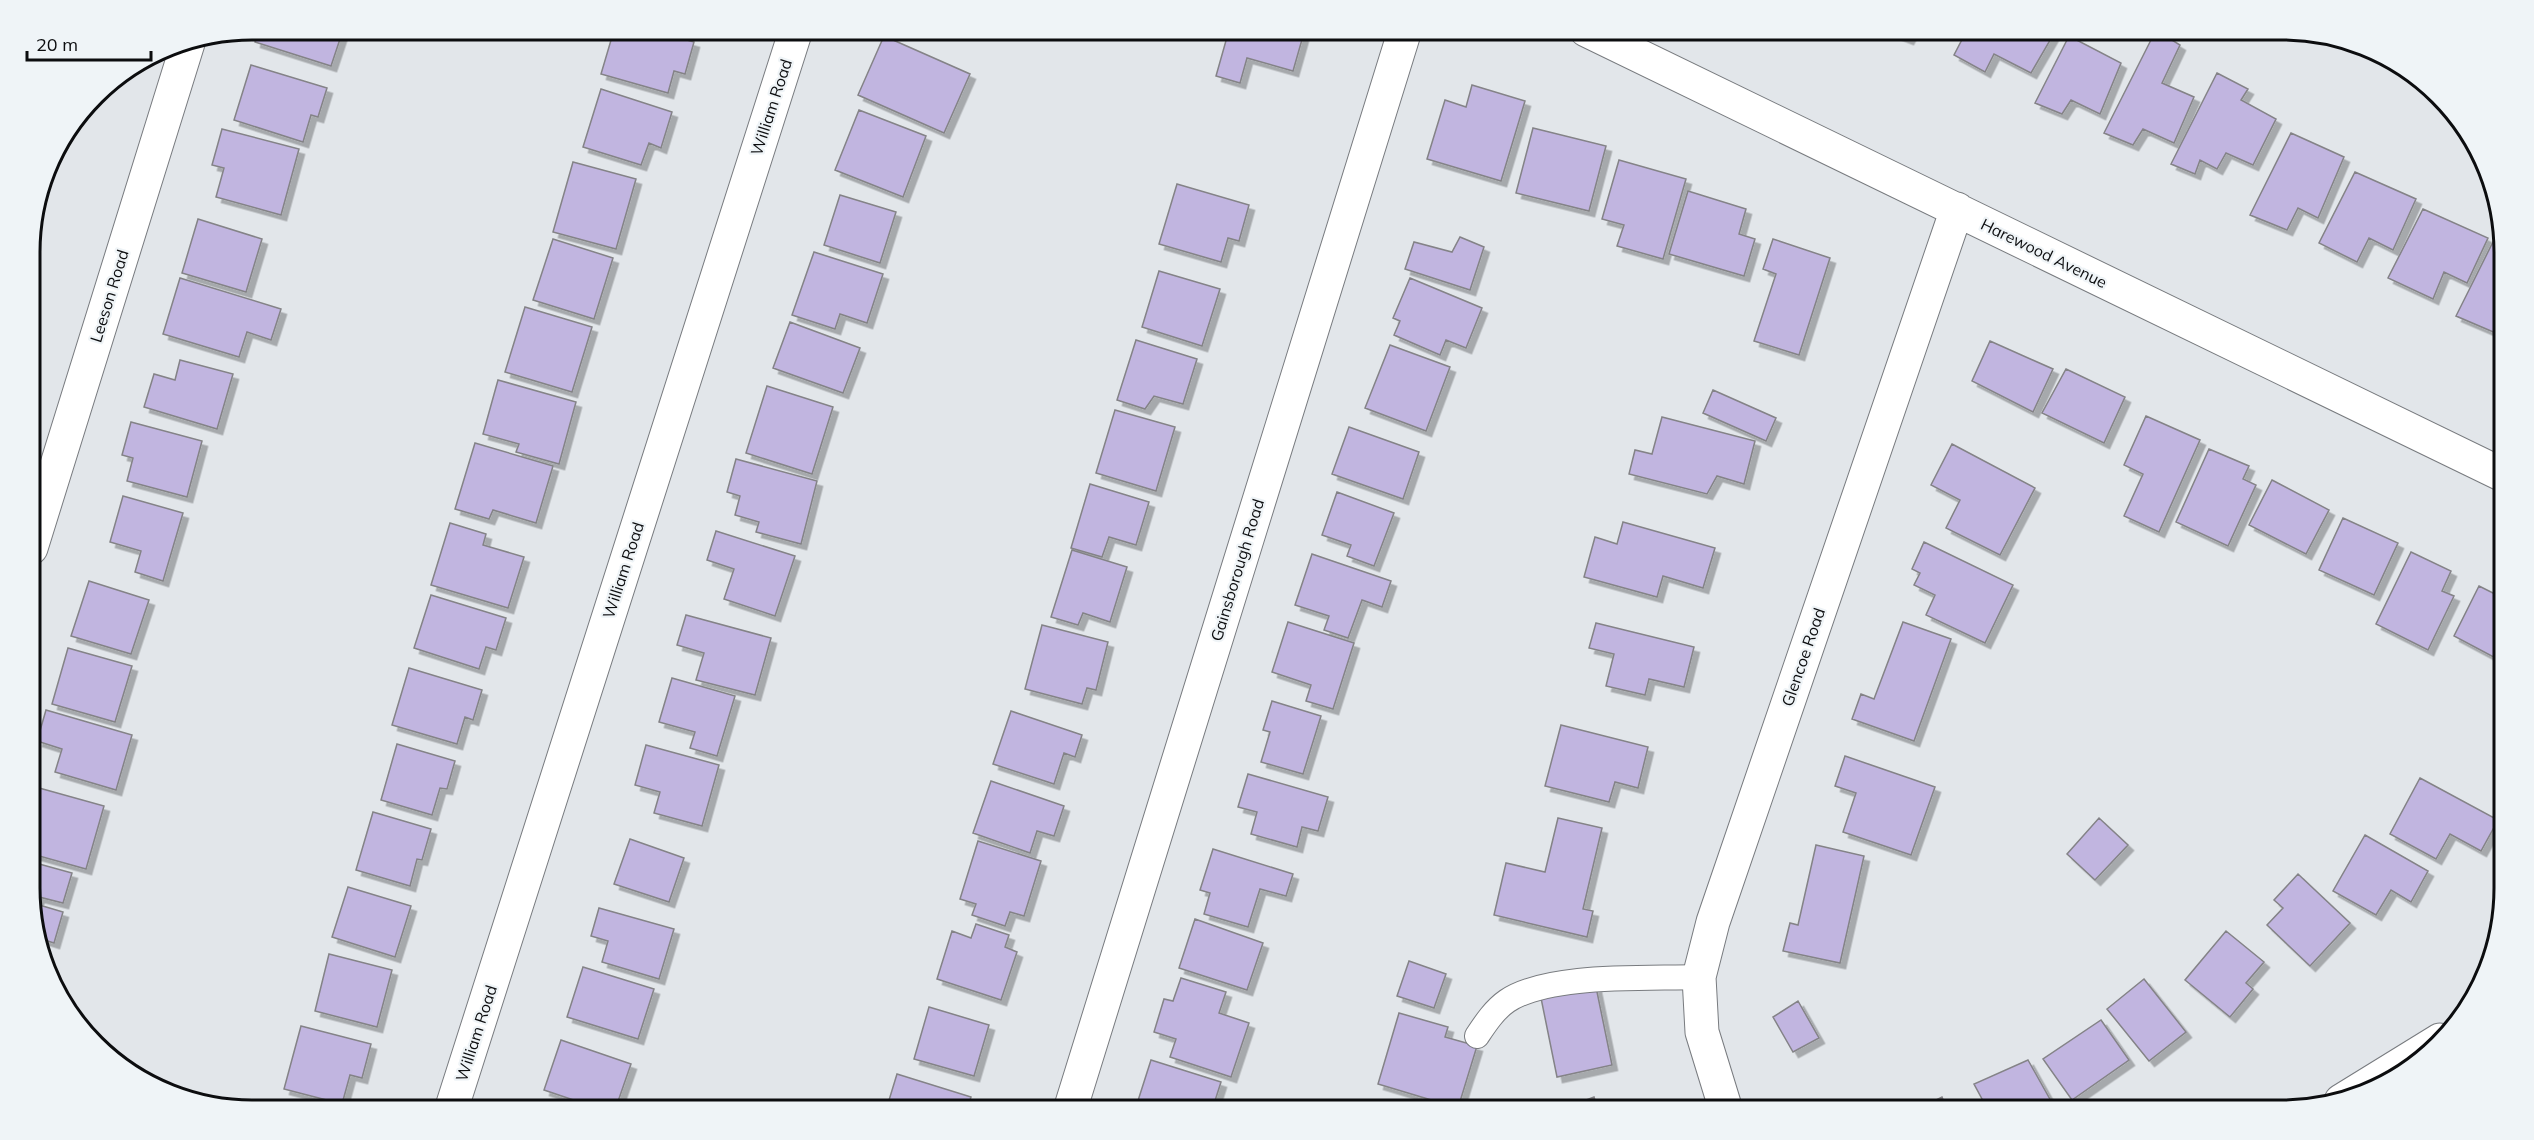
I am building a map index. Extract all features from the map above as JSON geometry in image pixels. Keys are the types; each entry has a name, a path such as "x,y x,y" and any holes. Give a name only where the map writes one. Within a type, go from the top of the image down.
{"street":[{"name":"William Road","path":"454,1100 793,40"},
{"name":"Gainsborough Road","path":"1073,1100 1402,40"},
{"name":"Harewood Avenue","path":"1607,40 2494,471"},
{"name":"Leeson Road","path":"41,517 185,52"},
{"name":"Glencoe Road","path":"1723,1100 1702,1032 1699,977 1713,922 1957,209"}],"lane":[{"path":"1477,1036 1492,1014 1506,1002 1528,991 1584,981 1699,977"}],"building":[{"path":"256,40 340,40 331,66 255,42"},
{"path":"611,40 687,40 694,42 685,74 674,71 668,93 601,74"},
{"path":"882,40 893,40 970,74 944,133 858,95"},
{"path":"1226,40 1302,40 1293,71 1247,58 1240,83 1216,76"},
{"path":"1962,40 2050,40 2031,73 1994,54 1985,72 1954,55"},
{"path":"2067,40 2077,40 2121,63 2100,114 2071,100 2062,114 2035,103"},
{"path":"2151,40 2172,40 2180,45 2162,83 2194,97 2174,143 2143,129 2133,145 2104,133"},
{"path":"251,65 327,88 318,117 311,115 303,142 234,120"},
{"path":"2217,73 2248,89 2241,100 2276,119 2253,165 2226,153 2217,169 2200,160 2195,174 2171,164"},
{"path":"1472,85 1525,101 1501,181 1427,159 1445,100 1466,107"},
{"path":"601,89 672,112 661,148 649,143 641,165 583,147"},
{"path":"859,110 926,136 903,197 835,170"},
{"path":"1533,128 1606,146 1589,211 1516,193"},
{"path":"222,129 299,149 281,215 216,197 224,168 212,165"},
{"path":"2291,133 2344,157 2318,218 2298,208 2287,230 2250,215"},
{"path":"1619,160 1686,179 1663,259 1617,246 1624,225 1602,219"},
{"path":"573,162 636,179 616,249 553,232"},
{"path":"2355,172 2416,199 2393,250 2369,238 2357,262 2319,243"},
{"path":"1177,184 1249,205 1239,241 1228,238 1221,262 1159,244"},
{"path":"1688,191 1746,209 1739,234 1755,239 1744,276 1669,254"},
{"path":"840,195 896,212 880,263 824,245"},
{"path":"2423,209 2488,238 2467,283 2444,272 2433,299 2388,278"},
{"path":"198,219 262,239 246,292 182,273"},
{"path":"1460,237 1484,247 1470,290 1405,269 1414,242 1452,252"},
{"path":"553,239 613,258 594,319 533,300"},
{"path":"1773,239 1830,258 1799,355 1754,341 1776,274 1763,269"},
{"path":"2493,242 2493,242 2494,332 2456,316"},
{"path":"814,252 883,274 867,323 840,314 835,329 792,315"},
{"path":"1159,271 1220,289 1202,346 1142,327"},
{"path":"180,278 281,309 271,340 247,332 239,357 163,334"},
{"path":"1410,278 1482,308 1466,348 1446,340 1440,355 1394,335 1400,321 1393,318"},
{"path":"525,307 592,327 572,392 505,372"},
{"path":"790,322 860,348 843,393 773,368"},
{"path":"1136,340 1197,359 1183,404 1154,396 1145,409 1117,400"},
{"path":"1990,341 2053,369 2033,412 1972,381"},
{"path":"1390,345 1450,367 1426,431 1365,408"},
{"path":"180,360 233,374 217,429 144,407 154,374 175,380"},
{"path":"2066,369 2125,397 2104,443 2042,413"},
{"path":"498,380 576,402 559,464 516,452 519,444 483,434"},
{"path":"767,386 833,407 812,474 746,453"},
{"path":"1713,390 1776,418 1766,441 1703,413"},
{"path":"1115,410 1175,427 1156,491 1096,473"},
{"path":"2146,416 2200,440 2159,532 2124,516 2143,474 2124,465"},
{"path":"1662,417 1755,441 1744,484 1717,476 1707,494 1629,474 1635,450 1652,454"},
{"path":"131,422 202,441 187,497 127,481 133,458 122,455"},
{"path":"1349,427 1419,452 1403,499 1332,474"},
{"path":"475,443 553,466 536,523 493,510 489,519 455,509"},
{"path":"1952,444 2035,488 2000,555 1946,528 1960,500 1931,485"},
{"path":"2209,449 2249,466 2243,479 2256,485 2228,546 2176,522"},
{"path":"736,459 817,481 801,544 756,532 759,522 735,515 740,496 727,492"},
{"path":"2272,480 2329,510 2306,554 2249,525"},
{"path":"1090,484 1149,502 1136,545 1109,537 1102,557 1071,548"},
{"path":"1337,492 1394,513 1374,566 1347,556 1351,545 1322,535"},
{"path":"123,496 183,513 163,581 135,572 141,551 110,542"},
{"path":"2343,518 2398,543 2374,595 2319,570"},
{"path":"1623,522 1715,548 1703,588 1663,576 1657,597 1584,577 1595,537 1617,544"},
{"path":"450,523 486,534 483,545 524,557 508,608 431,585"},
{"path":"716,531 795,556 775,616 724,599 734,569 707,560"},
{"path":"1924,542 2013,585 1985,643 1926,615 1935,595 1914,585 1920,573 1912,569"},
{"path":"1072,550 1127,567 1110,622 1083,613 1078,625 1051,617"},
{"path":"2411,552 2451,571 2442,591 2454,596 2428,650 2376,624"},
{"path":"1312,554 1391,581 1382,607 1362,600 1348,638 1324,630 1329,616 1295,605"},
{"path":"89,581 149,600 131,654 71,636"},
{"path":"2479,586 2494,594 2494,657 2454,636"},
{"path":"431,595 506,618 496,650 486,647 479,669 414,648"},
{"path":"686,615 771,638 755,695 696,680 704,653 677,645"},
{"path":"1288,622 1354,643 1333,709 1306,701 1311,685 1272,672"},
{"path":"1903,622 1951,639 1914,741 1852,719 1861,694 1874,699"},
{"path":"1596,623 1694,647 1684,687 1649,679 1645,695 1606,686 1614,654 1589,648"},
{"path":"1042,625 1108,642 1096,690 1087,688 1082,704 1025,689"},
{"path":"68,648 132,666 115,722 52,704"},
{"path":"409,668 482,690 473,720 465,717 457,744 392,725"},
{"path":"672,678 735,696 717,756 690,748 695,732 659,722"},
{"path":"1272,701 1321,716 1303,774 1261,762 1270,732 1263,730"},
{"path":"46,710 132,735 116,790 55,772 62,749 40,742 40,730"},
{"path":"1011,711 1082,735 1075,757 1064,753 1054,784 993,764"},
{"path":"1561,725 1648,747 1638,788 1615,782 1609,802 1545,786"},
{"path":"397,744 455,761 447,789 440,788 432,815 381,800"},
{"path":"646,745 719,765 702,826 654,813 660,792 635,785"},
{"path":"1845,756 1935,787 1911,855 1843,832 1856,793 1835,786"},
{"path":"1248,774 1328,797 1318,831 1302,827 1297,847 1251,834 1257,812 1238,807"},
{"path":"2420,778 2494,818 2494,827 2481,851 2450,834 2436,859 2390,834"},
{"path":"991,781 1064,806 1054,836 1037,831 1030,853 973,833"},
{"path":"40,788 104,806 86,869 40,856"},
{"path":"373,812 431,829 422,860 417,859 410,886 356,870"},
{"path":"1558,818 1602,828 1583,909 1593,911 1587,937 1494,915 1506,863 1545,872"},
{"path":"2099,818 2128,845 2095,880 2067,854"},
{"path":"2365,835 2428,871 2411,902 2391,890 2376,915 2333,891"},
{"path":"630,839 684,858 669,902 614,884"},
{"path":"978,841 1041,861 1024,916 1010,912 1005,926 972,915 976,904 960,899"},
{"path":"1816,845 1864,856 1840,963 1783,951 1790,923 1798,925"},
{"path":"1213,849 1293,874 1286,896 1260,889 1248,927 1204,914 1210,893 1200,890"},
{"path":"40,864 72,873 63,903 41,897"},
{"path":"2298,874 2350,923 2310,966 2267,925 2283,908 2274,900"},
{"path":"348,887 411,906 395,957 332,937"},
{"path":"41,906 63,912 54,943 48,941"},
{"path":"599,908 674,929 659,979 602,962 608,941 591,936"},
{"path":"1195,919 1263,943 1247,990 1179,968"},
{"path":"976,924 1009,935 1005,947 1017,952 1001,1000 937,979 952,931 971,938"},
{"path":"2226,931 2264,962 2246,983 2253,989 2230,1017 2185,980"},
{"path":"329,954 392,970 377,1027 315,1011"},
{"path":"1409,961 1446,974 1434,1008 1397,996"},
{"path":"583,967 654,989 638,1039 567,1017"},
{"path":"1181,978 1226,992 1219,1013 1249,1023 1231,1077 1170,1057 1176,1039 1154,1032 1164,999 1173,1001"},
{"path":"2144,979 2186,1032 2149,1061 2107,1009"},
{"path":"1596,987 1612,1065 1557,1077 1541,998"},
{"path":"1798,1001 1819,1038 1793,1052 1773,1017"},
{"path":"929,1007 989,1025 974,1076 914,1059"},
{"path":"1399,1013 1448,1027 1445,1037 1477,1046 1460,1100 1431,1100 1378,1084"},
{"path":"2101,1020 2129,1060 2072,1100 2043,1059"},
{"path":"301,1026 371,1044 362,1078 350,1075 343,1100 327,1100 284,1089"},
{"path":"561,1040 631,1064 618,1100 574,1100 544,1090"},
{"path":"1151,1060 1221,1082 1215,1100 1138,1100"},
{"path":"2028,1060 2050,1100 1983,1100 1974,1084"},
{"path":"897,1074 971,1097 970,1100 889,1100"}]}
